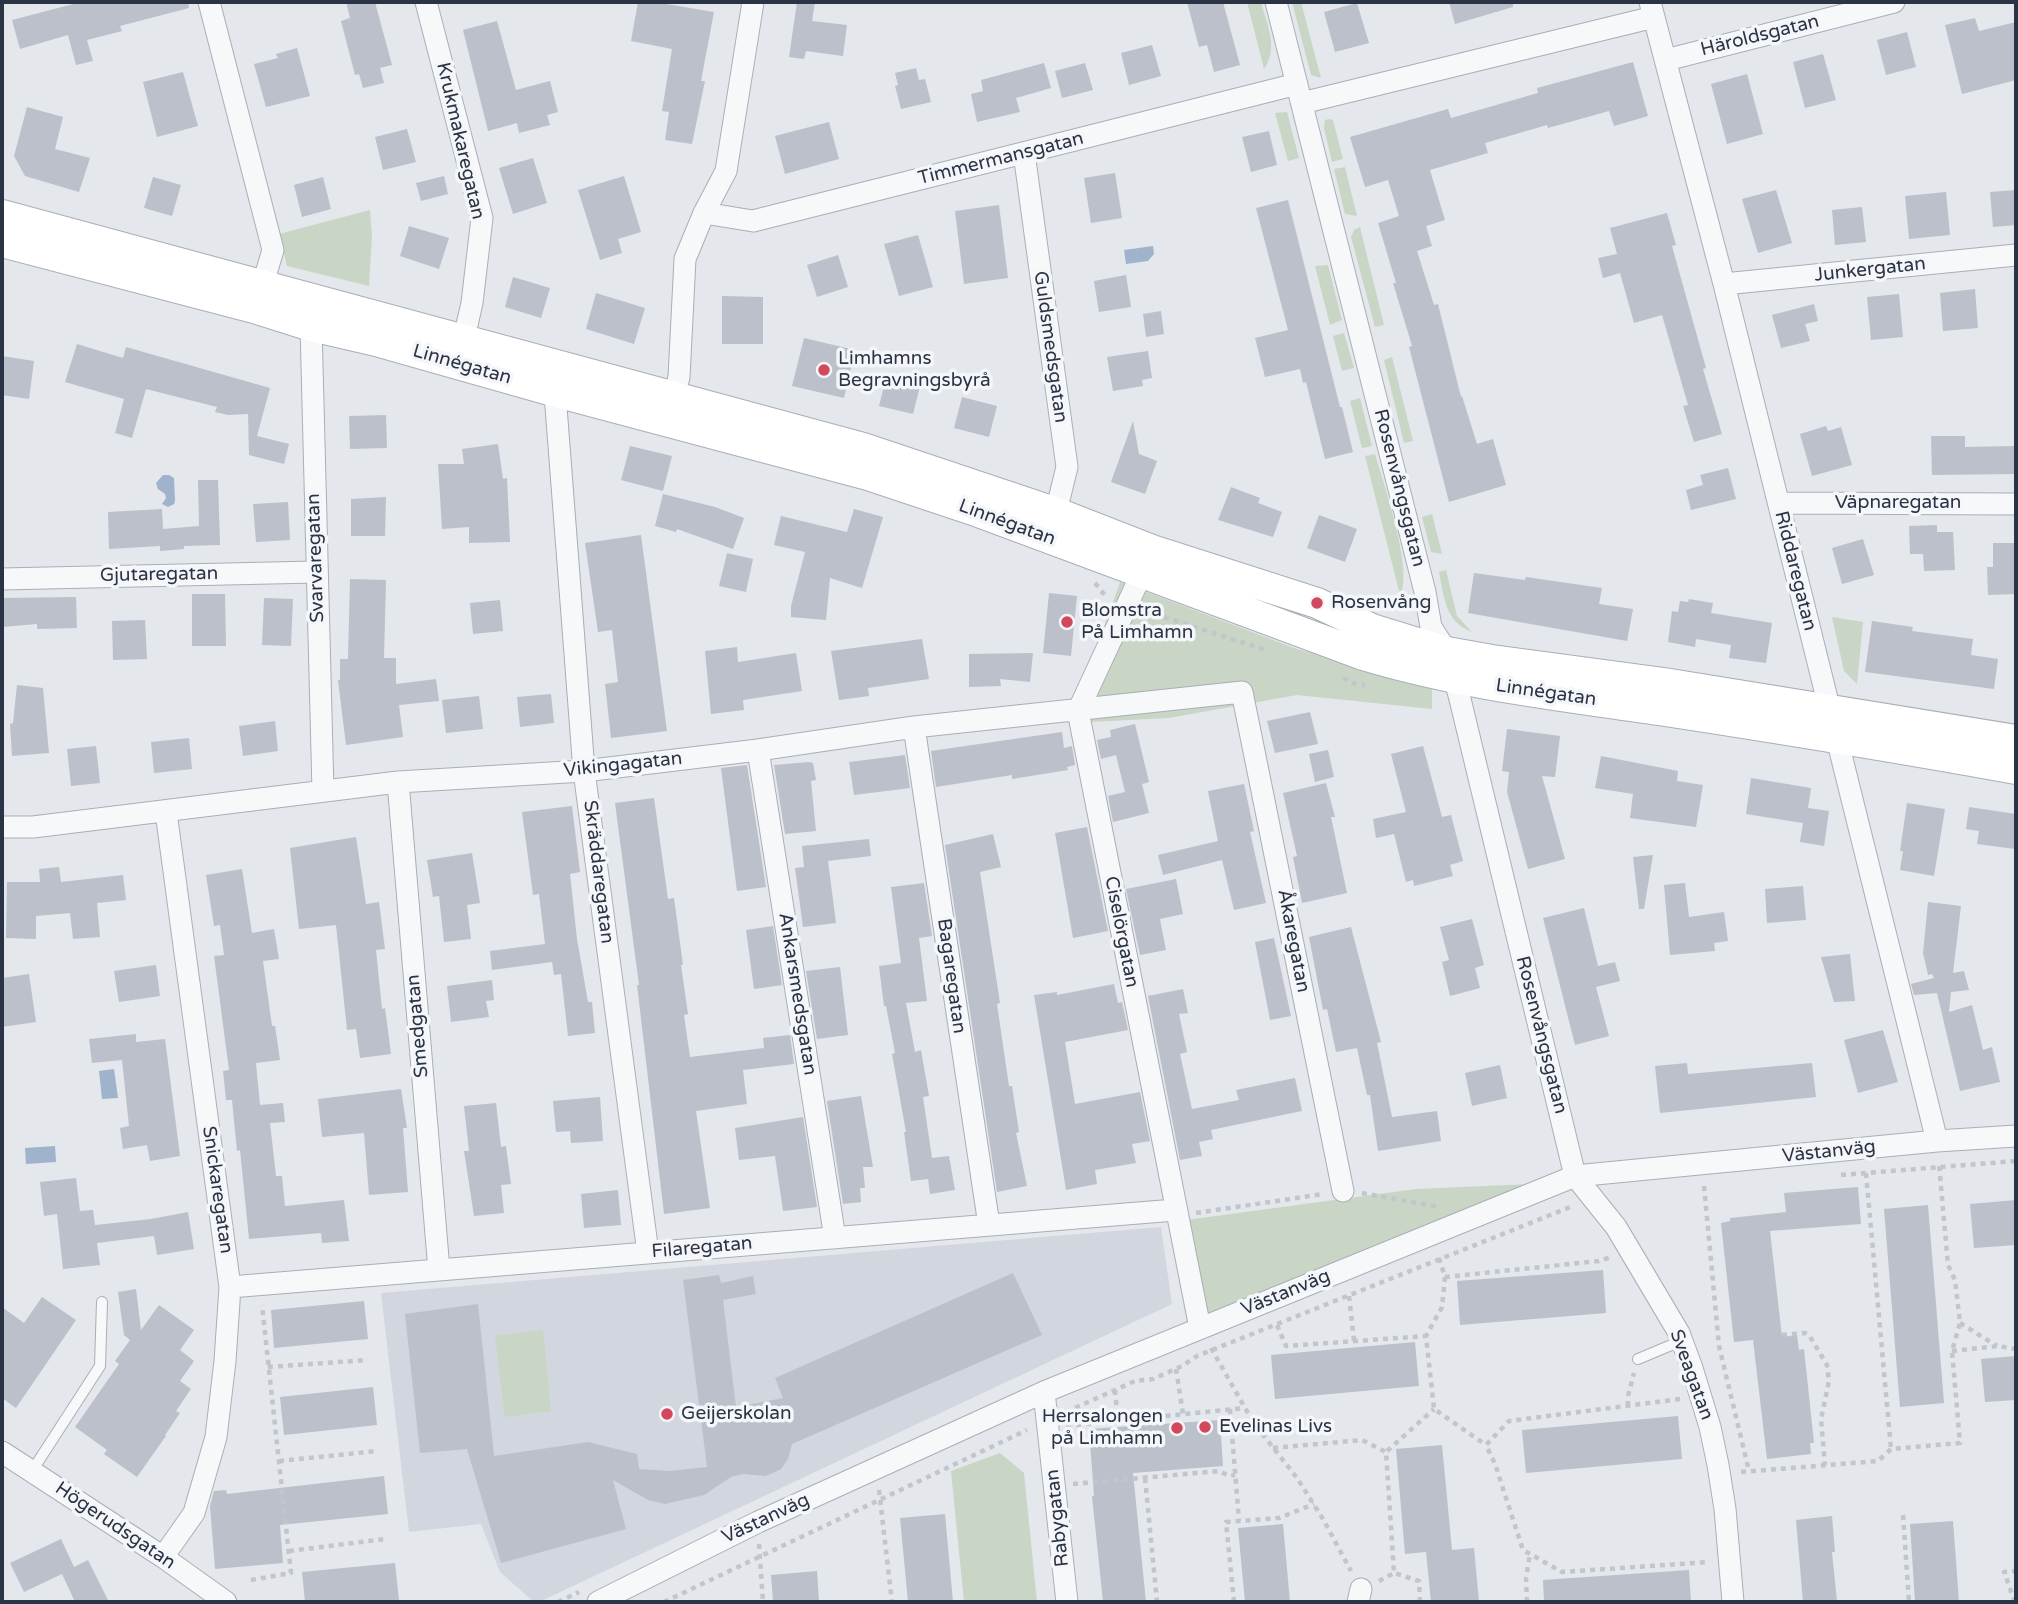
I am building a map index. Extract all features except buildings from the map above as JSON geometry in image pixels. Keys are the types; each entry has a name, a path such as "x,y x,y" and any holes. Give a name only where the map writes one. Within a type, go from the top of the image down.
{"street":[{"path":"209,2 273,250 259,296"},
{"name":"Krukmakaregatan","path":"426,2 482,218 472,303 461,352"},
{"path":"674,396 679,377 685,260 704,213 726,171 753,2"},
{"name":"Rosenvångsgatan","path":"1276,2 1425,592 1431,626 1451,665 1575,1176"},
{"name":"Häroldsgatan","path":"1666,60 1894,2"},
{"name":"Timmermansgatan","path":"704,213 753,221 1024,153 1299,93 1652,9"},
{"name":"Riddaregatan","path":"1652,9 1724,284 1937,1141"},
{"name":"Guldsmedsgatan","path":"1024,153 1067,467 1053,526"},
{"name":"Linnégatan","path":"2,215 259,296 555,378 868,475 1053,526"},
{"name":"Linnégatan","path":"2,242 259,296 311,326 380,341 461,352"},
{"name":"Junkergatan","path":"1724,284 2016,255"},
{"name":"Svarvaregatan","path":"311,326 323,791"},
{"name":"Linnégatan","path":"555,378 674,396 903,460 1053,526 1147,561 1317,603 1451,665 1492,660 1664,683 2016,769"},
{"name":"Skräddaregatan","path":"555,378 584,771 648,1253"},
{"name":"Väpnaregatan","path":"1779,503 2016,504"},
{"path":"1078,711 1147,561"},
{"name":"Gjutaregatan","path":"2,579 316,572"},
{"name":"Vikingagatan","path":"2,827 33,827 166,812 398,782 584,771 758,750 914,727 1242,692"},
{"name":"Åkaregatan","path":"1242,692 1343,1191"},
{"name":"Ciselörgatan","path":"1078,711 1200,1328"},
{"name":"Linnégatan","path":"1833,724 2016,740"},
{"name":"Bagaregatan","path":"914,727 989,1225"},
{"name":"Ankarsmedsgatan","path":"758,750 835,1238"},
{"name":"Smedgatan","path":"398,782 439,1270"},
{"name":"Snickaregatan","path":"163,1558 194,1513 216,1437 230,1287 166,812"},
{"name":"Västanväg","path":"598,1602 758,1522 1044,1392 1575,1176 1937,1141 2016,1136"},
{"name":"Sveagatan","path":"1575,1176 1616,1227 1630,1251 1681,1341 1702,1397 1719,1474 1733,1602"},
{"name":"Filaregatan","path":"230,1287 1175,1210"},
{"name":"Rabygatan","path":"1044,1392 1067,1602"},
{"name":"Högerudsgatan","path":"2,1452 226,1602"}],"lane":[{"path":"32,1471 100,1366 102,1302"},
{"path":"1638,1359 1681,1341"}],"path":[{"path":"1719,1474 1878,1461 1891,1449 1959,1443 1952,1350 1960,1323 1955,1280 1948,1265 1939,1167 2016,1161"},
{"path":"1866,1173 1891,1449"},
{"path":"1704,1186 1719,1346 1749,1471"},
{"path":"664,1602 1135,1381 1153,1379 1213,1350 1593,1198"},
{"path":"1431,1235 1446,1276 1441,1307 1426,1336 1434,1409 1486,1445 1495,1464 1523,1550 1562,1573 1729,1561"},
{"path":"1446,1276 1599,1261 1630,1251"},
{"path":"251,1580 291,1573 259,1285"},
{"path":"1349,1296 1354,1341"},
{"path":"1267,1302 1286,1346 1426,1336"},
{"path":"1960,1323 1998,1346"},
{"path":"1200,1328 1253,1422 1314,1504 1359,1596"},
{"path":"1782,1335 1809,1335 1827,1365 1829,1381 1821,1419 1825,1465"},
{"path":"1952,1350 1998,1346 2016,1349"},
{"path":"1628,1406 1638,1359"},
{"path":"268,1367 368,1360"},
{"path":"1177,1369 1182,1414"},
{"path":"1115,1390 1118,1421"},
{"path":"1486,1445 1509,1421 1702,1397"},
{"path":"1048,1424 1118,1421 1245,1408"},
{"path":"1230,1409 1239,1521"},
{"path":"1386,1452 1434,1409"},
{"path":"1273,1448 1362,1440 1386,1452"},
{"path":"279,1461 377,1451"},
{"path":"1386,1452 1394,1573 1419,1581 1420,1602"},
{"path":"877,1468 892,1602"},
{"path":"1054,1486 1219,1471 1229,1476 1235,1475"},
{"path":"1145,1478 1157,1602"},
{"path":"1234,1602 1226,1522 1290,1516 1314,1504"},
{"path":"1903,1515 1909,1602"},
{"path":"758,1522 762,1602"},
{"path":"289,1551 385,1539"},
{"path":"1527,1602 1526,1578 1530,1554"},
{"path":"2015,1602 2004,1572 2016,1571"}],"shaded area":[{"name":"Geijerskolan","path":"1161,1227 1172,1304 539,1602 534,1602 500,1572 481,1524 409,1532 381,1293"}],"green space":[{"path":"1247,2 1261,2 1269,28 1271,53 1264,69"},
{"path":"1292,2 1301,2 1321,78 1311,75"},
{"path":"1287,112 1299,158 1288,161 1275,113"},
{"path":"1325,120 1333,120 1343,159 1332,162 1324,128"},
{"path":"1345,167 1357,216 1345,214 1334,169"},
{"path":"370,210 372,236 369,286 287,266 279,234"},
{"path":"1360,227 1384,325 1375,327 1351,237 1354,230"},
{"path":"1328,265 1342,320 1330,325 1315,266"},
{"path":"1344,333 1354,368 1342,371 1333,336"},
{"path":"1392,357 1413,441 1404,443 1384,360"},
{"path":"1360,398 1372,446 1362,448 1350,401"},
{"path":"1375,454 1400,547 1403,583 1400,595 1365,456"},
{"path":"1432,514 1442,554 1431,552 1422,517"},
{"path":"1446,570 1457,616 1472,632 1456,622 1447,608 1439,572"},
{"path":"1120,582 1297,649 1432,683 1432,709 1297,695 1169,718 1070,723"},
{"path":"1832,617 1863,622 1857,684 1844,671"},
{"path":"1532,1184 1208,1313 1186,1220 1416,1189"},
{"path":"543,1330 551,1411 505,1417 495,1336"},
{"path":"1000,1453 1024,1473 1037,1602 964,1602 951,1471"}],"water":[{"path":"1153,246 1154,254 1148,261 1126,264 1124,250"},
{"path":"163,475 174,478 175,501 168,507 162,504 166,498 165,494 158,489 156,483"},
{"path":"114,1069 118,1098 102,1099 99,1071"},
{"path":"55,1146 56,1162 26,1164 25,1148"}],"place":[{"name":"Limhamns Begravningsbyrå","path":"824,370"},
{"name":"Rosenvång","path":"1317,603"},
{"name":"Blomstra På Limhamn","path":"1067,622"},
{"name":"Geijerskolan","path":"667,1414"},
{"name":"Evelinas Livs","path":"1205,1427"},
{"name":"Herrsalongen på Limhamn","path":"1177,1428"}]}
